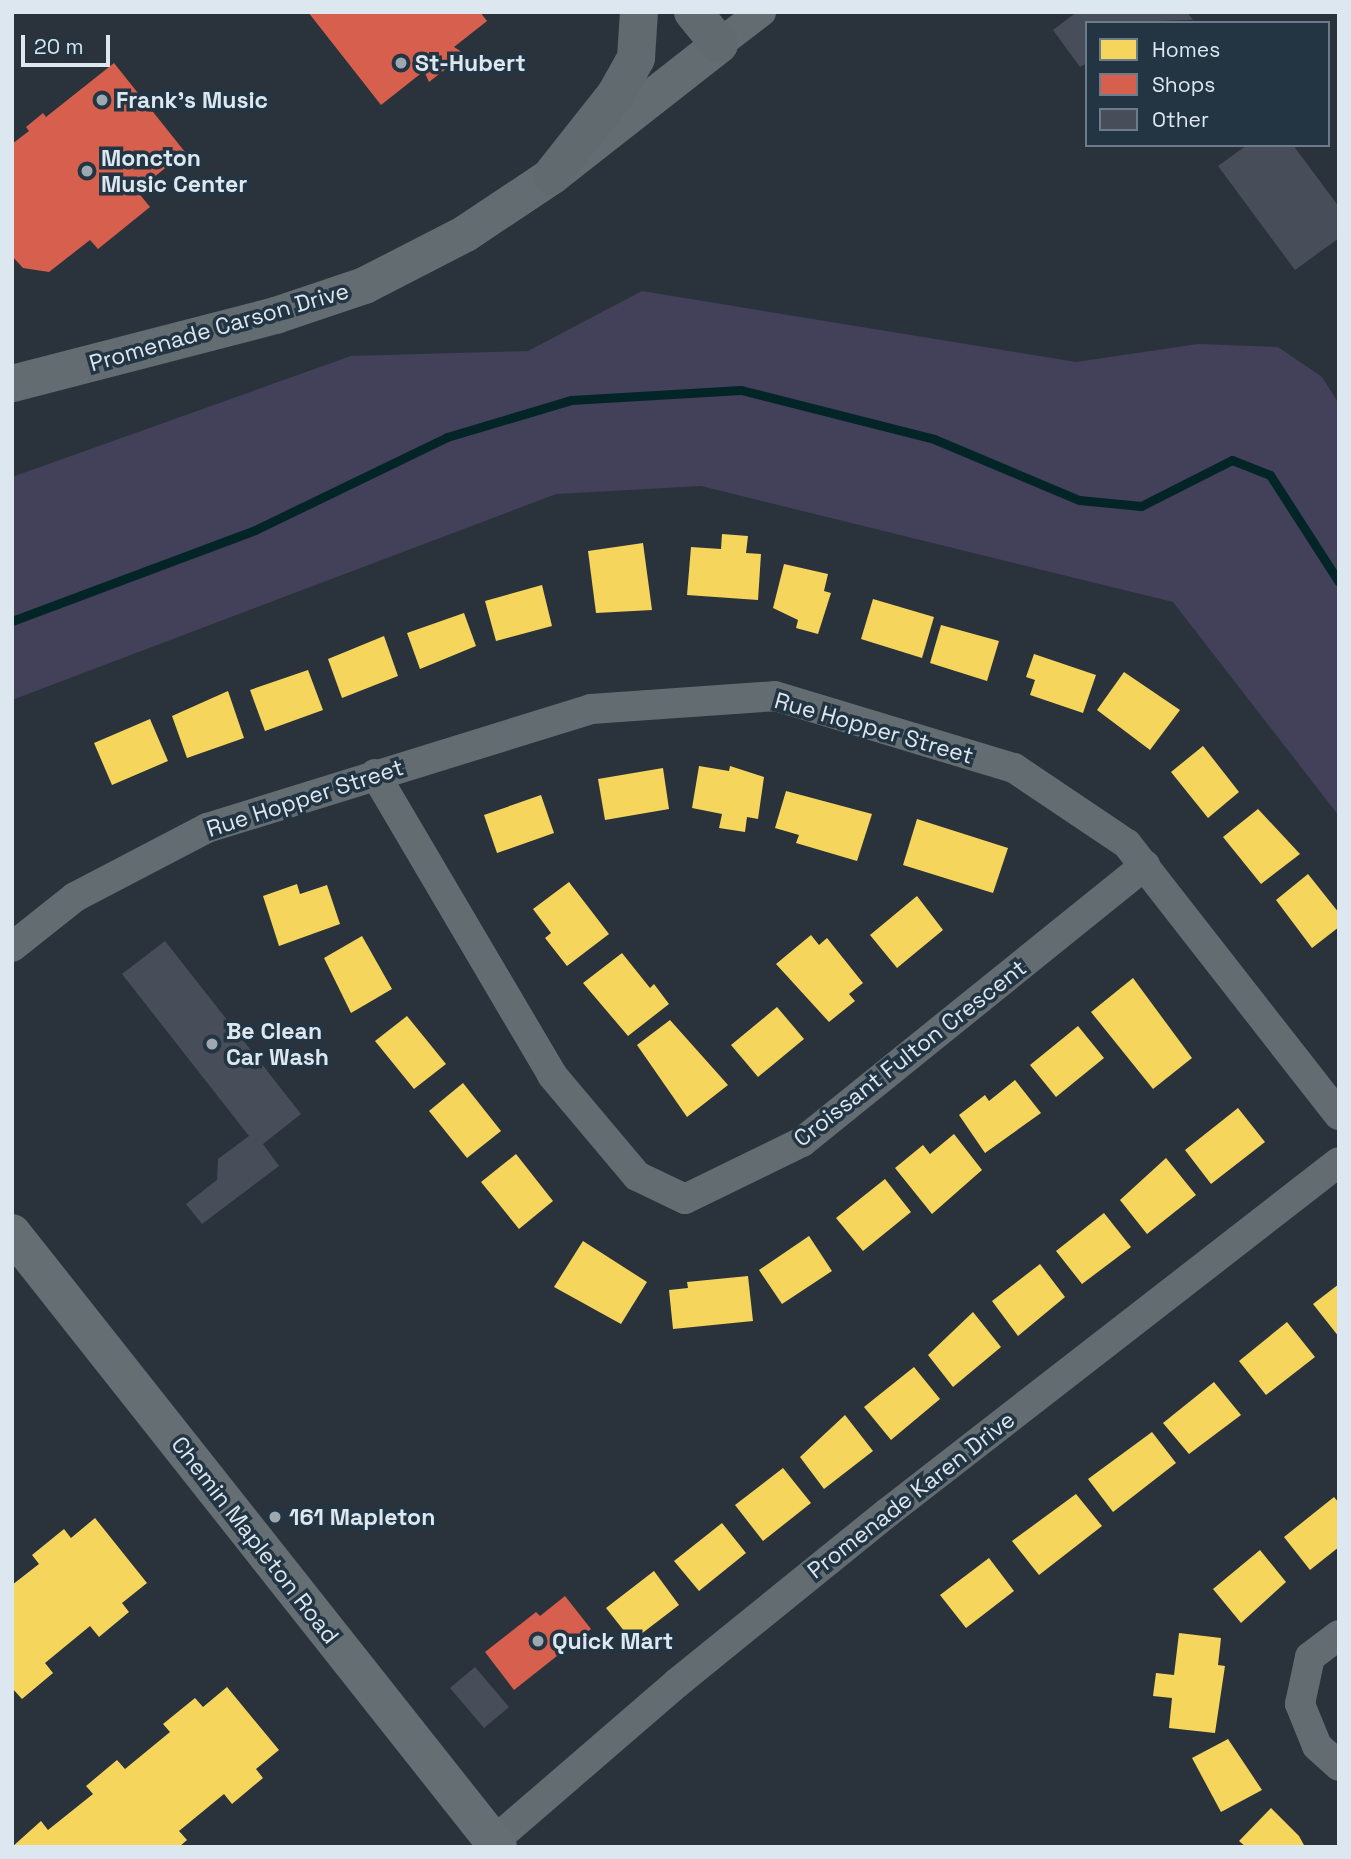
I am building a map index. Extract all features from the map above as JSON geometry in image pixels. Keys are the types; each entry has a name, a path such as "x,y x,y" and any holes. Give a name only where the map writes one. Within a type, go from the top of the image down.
{"highway":[{"path":"552,175 617,94 636,58 639,12"},
{"path":"693,12 719,44"}],"main road":[{"name":"Chemin Mapleton Road","path":"12,1233 496,1844"}],"street":[{"name":"Promenade Carson Drive","path":"12,383 275,315 364,285 465,233 552,175 761,12"},
{"name":"Rue Hopper Street","path":"12,947 75,897 207,828 591,709 775,696 1014,768 1127,844 1339,1115"},
{"name":"Croissant Fulton Crescent","path":"375,774 552,1075 637,1176 685,1199 802,1142 1145,865"},
{"name":"Promenade Karen Drive","path":"496,1844 677,1683 887,1513 1339,1162"},
{"path":"1339,1635 1310,1657 1300,1704 1317,1746 1339,1766"}],"shaded area":[{"path":"642,291 1076,362 1198,344 1278,347 1322,377 1339,404 1339,816 1173,602 701,486 556,494 12,700 12,477 351,356 528,351"}],"building: Homes":[{"path":"722,534 748,536 746,553 761,554 758,600 687,595 691,547 721,549"},
{"path":"643,543 652,610 596,613 588,551"},
{"path":"784,564 828,574 824,591 831,593 818,634 796,628 798,620 773,608"},
{"path":"542,585 552,626 496,641 485,601"},
{"path":"873,599 934,617 922,658 861,639"},
{"path":"464,613 476,646 420,669 407,633"},
{"path":"941,625 999,641 987,681 930,663"},
{"path":"384,636 398,676 342,698 328,659"},
{"path":"1034,654 1096,675 1083,713 1030,695 1035,680 1026,677"},
{"path":"308,670 323,710 265,731 250,690"},
{"path":"1124,672 1180,710 1150,750 1097,710"},
{"path":"228,691 244,738 187,758 172,716"},
{"path":"150,719 168,761 112,785 94,743"},
{"path":"1203,746 1239,792 1208,818 1171,772"},
{"path":"699,766 729,771 730,766 764,777 758,819 747,817 745,832 719,828 722,814 692,808"},
{"path":"663,768 669,809 605,820 598,779"},
{"path":"786,791 872,814 857,861 796,843 799,835 775,828"},
{"path":"541,795 554,833 497,853 484,815"},
{"path":"1258,809 1300,854 1261,884 1223,837"},
{"path":"917,819 1008,848 993,893 903,865"},
{"path":"1308,874 1339,913 1339,927 1312,948 1276,900"},
{"path":"569,882 609,934 567,966 545,938 551,933 533,909"},
{"path":"297,884 300,894 327,885 340,924 279,946 263,896"},
{"path":"917,896 943,930 897,968 870,935"},
{"path":"811,935 819,945 827,938 863,983 849,994 855,1001 829,1022 776,964"},
{"path":"362,936 392,989 351,1013 324,958"},
{"path":"622,953 650,988 654,984 669,1004 628,1036 583,983"},
{"path":"1133,978 1192,1058 1153,1089 1091,1012"},
{"path":"777,1007 804,1039 758,1077 731,1045"},
{"path":"407,1016 446,1064 414,1089 375,1041"},
{"path":"670,1020 728,1085 687,1117 637,1045"},
{"path":"1078,1026 1104,1058 1056,1097 1030,1065"},
{"path":"1015,1080 1041,1113 985,1153 959,1115 985,1095 989,1101"},
{"path":"463,1083 501,1131 467,1158 429,1111"},
{"path":"1238,1108 1265,1142 1211,1184 1185,1150"},
{"path":"954,1134 982,1170 932,1214 895,1168 923,1145 930,1154"},
{"path":"516,1154 553,1201 519,1229 481,1182"},
{"path":"1166,1158 1196,1195 1147,1234 1120,1200"},
{"path":"885,1179 911,1212 863,1251 836,1218"},
{"path":"1104,1213 1131,1247 1082,1284 1056,1251"},
{"path":"809,1236 832,1271 782,1304 759,1270"},
{"path":"583,1241 647,1282 621,1324 554,1287"},
{"path":"1040,1264 1065,1297 1018,1336 992,1301"},
{"path":"748,1276 753,1321 673,1329 669,1290 688,1288 687,1282"},
{"path":"1339,1284 1339,1337 1313,1304"},
{"path":"973,1312 1001,1347 953,1387 928,1355"},
{"path":"1287,1322 1315,1357 1266,1395 1239,1361"},
{"path":"914,1367 940,1399 891,1440 864,1407"},
{"path":"1214,1382 1241,1415 1189,1454 1163,1423"},
{"path":"845,1415 873,1451 824,1489 800,1457"},
{"path":"1152,1432 1176,1463 1113,1512 1088,1479"},
{"path":"783,1468 811,1503 763,1541 735,1505"},
{"path":"1076,1494 1102,1526 1039,1575 1012,1541"},
{"path":"1334,1497 1339,1503 1339,1547 1310,1570 1284,1537"},
{"path":"95,1518 147,1583 122,1603 129,1612 99,1637 90,1626 45,1663 53,1673 22,1699 12,1688 12,1585 39,1564 32,1555 64,1529 71,1538"},
{"path":"722,1523 746,1553 699,1591 674,1561"},
{"path":"1260,1550 1286,1582 1241,1623 1213,1589"},
{"path":"989,1558 1014,1591 966,1628 940,1595"},
{"path":"654,1571 679,1605 632,1641 606,1608"},
{"path":"1179,1633 1221,1638 1218,1665 1225,1666 1215,1733 1169,1728 1172,1698 1153,1696 1156,1673 1174,1675"},
{"path":"227,1687 279,1750 256,1769 263,1778 232,1804 224,1794 179,1831 187,1840 179,1847 12,1847 41,1821 48,1830 93,1794 86,1786 117,1760 125,1769 170,1732 163,1724 195,1698 203,1707"},
{"path":"1228,1739 1262,1790 1221,1812 1192,1758"},
{"path":"1271,1808 1299,1836 1305,1847 1246,1847 1239,1841"}],"building: Shops":[{"name":"St-Hubert","path":"308,12 480,12 487,21 454,47 465,54 429,82 424,71 381,105"},
{"name":"Moncton Music Center","path":"114,63 185,152 137,191 150,207 98,249 90,240 49,272 23,268 12,256 12,144 29,131 26,127 43,113 46,117"},
{"name":"Quick Mart","path":"565,1596 591,1629 514,1690 485,1652 536,1612 540,1616"}],"building: Other":[{"path":"1077,12 1187,12 1193,20 1085,21 1085,64 1080,67 1053,30"},
{"path":"1244,147 1294,147 1339,207 1339,238 1295,270 1218,166"},
{"name":"Be Clean Car Wash","path":"165,941 301,1114 263,1144 279,1166 202,1224 186,1204 217,1180 218,1159 249,1136 122,974"},
{"path":"475,1667 509,1707 484,1728 450,1688"}],"waterway":[{"path":"12,621 255,530 447,437 571,400 741,390 934,439 1079,500 1141,506 1232,460 1270,475 1339,582"}],"place":[{"name":"St-Hubert","path":"401,63"},
{"name":"Frank's Music","path":"102,100"},
{"name":"Moncton Music Center","path":"87,171"},
{"name":"Be Clean Car Wash","path":"212,1044"},
{"name":"161 Mapleton","path":"275,1517"},
{"name":"Quick Mart","path":"538,1641"}]}
